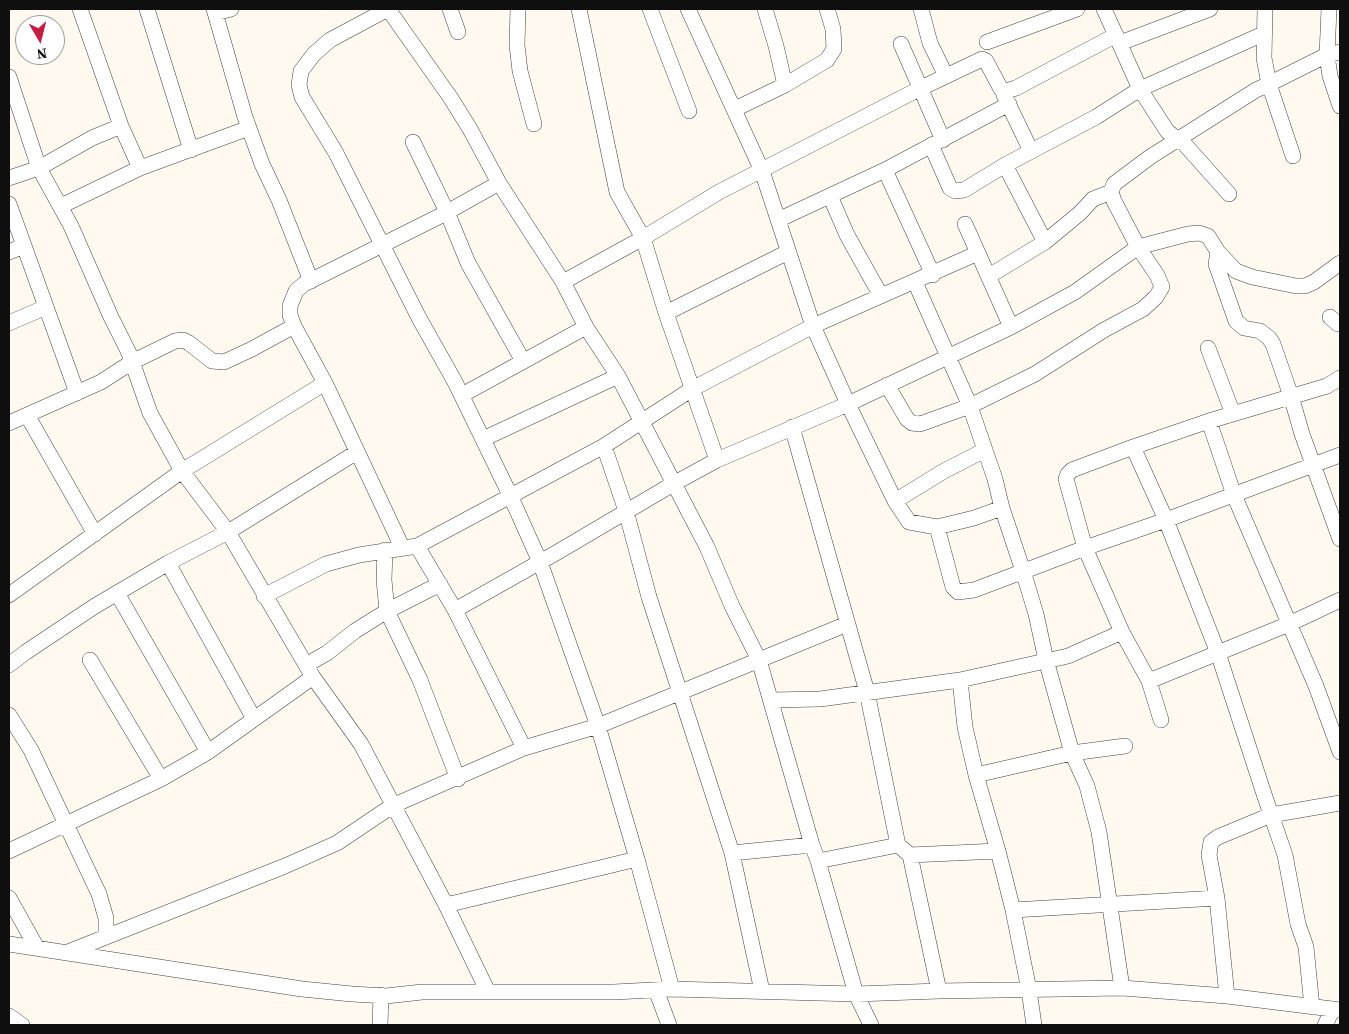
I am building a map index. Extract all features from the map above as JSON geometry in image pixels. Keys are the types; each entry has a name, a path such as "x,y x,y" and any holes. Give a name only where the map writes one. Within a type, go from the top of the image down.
{"street":[{"path":"80,9 121,126 140,168"},
{"path":"147,9 191,150"},
{"path":"231,9 215,11 235,85 262,164 279,200 311,280"},
{"path":"672,989 637,859 598,726 540,562 462,396 419,318 336,153 302,97 299,85 301,71 314,54 330,40 388,9 454,104 499,183 563,282 586,327 618,376 672,484 691,516 760,660 856,994 871,1025"},
{"path":"450,9 458,32"},
{"path":"518,9 517,45 520,71 534,124"},
{"path":"579,9 617,192 643,238 666,313 717,460"},
{"path":"650,9 689,111"},
{"path":"688,9 762,171 814,326 848,404 895,501 909,522 937,527 974,518 1002,508"},
{"path":"765,9 785,85"},
{"path":"735,109 785,85 827,60 834,49 833,29 827,9"},
{"path":"921,9 930,43 946,76"},
{"path":"987,42 1077,9"},
{"path":"1104,9 1140,89 1167,130 1172,136 1180,139 1229,194"},
{"path":"1001,89 1016,88 1118,39 1210,9"},
{"path":"1265,9 1264,58 1269,84 1293,156"},
{"path":"1329,9 1334,54 1330,76 1340,106"},
{"path":"901,44 919,89 950,188 955,192 964,190 1005,165 1096,117 1140,89 1263,34"},
{"path":"888,385 907,419 912,423 920,424 970,406 1035,374 1104,330 1143,309 1156,297 1162,287 1158,274 1138,247 1111,192 1114,184 1256,90 1334,54"},
{"path":"563,282 643,238 720,192 919,89 982,59 986,61 1009,104 1031,151"},
{"path":"9,77 39,168 61,206 132,362 150,413 182,470 228,532 309,671 361,744 385,788 392,806 446,905 488,992"},
{"path":"778,220 885,170 1009,104"},
{"path":"9,178 39,168 92,138 121,126"},
{"path":"61,206 140,168 249,128"},
{"path":"413,142 447,212 468,263 524,361"},
{"path":"1005,165 1045,242"},
{"path":"885,170 933,275"},
{"path":"402,548 325,383 294,326 290,315 292,298 304,284 311,280 447,212 499,183"},
{"path":"989,276 1045,242 1080,213 1093,199 1111,192"},
{"path":"830,196 847,235 881,296"},
{"path":"9,204 77,393"},
{"path":"965,224 1011,327"},
{"path":"455,610 672,484 717,460 848,404 1011,327 1075,292 1138,247 1188,234 1200,234 1208,236 1218,252 1236,271 1252,277 1296,286 1305,286 1314,282 1340,263"},
{"path":"9,252 24,246"},
{"path":"666,313 788,252"},
{"path":"1218,252 1216,264 1236,321 1244,328 1260,331 1269,338 1292,396 1313,465 1340,539"},
{"path":"264,596 326,564 359,555 417,546 604,446 692,389 814,326 978,254"},
{"path":"915,282 970,406 1024,571 1072,753 1087,786 1099,832 1122,988"},
{"path":"9,323 46,307"},
{"path":"9,423 101,382 132,362 175,342 183,340 212,361 224,362 294,326"},
{"path":"462,396 586,327"},
{"path":"1208,348 1233,414"},
{"path":"483,440 618,376"},
{"path":"1160,720 1149,681 1122,632 1085,548 1066,479 1068,474 1072,470 1133,447 1209,421 1327,386 1340,378"},
{"path":"9,595 182,470 325,383"},
{"path":"27,415 94,534"},
{"path":"1209,421 1234,495 1316,686 1340,752"},
{"path":"792,427 867,692 898,845 910,856 939,991"},
{"path":"604,446 626,511 649,597 732,853 762,991"},
{"path":"1133,447 1166,520 1218,653 1285,855 1298,924 1306,947 1312,1007"},
{"path":"895,501 944,470 985,450"},
{"path":"9,665 118,593 168,563 228,532 357,452"},
{"path":"937,527 953,587 958,592 974,590 1340,455"},
{"path":"417,546 455,610 524,748"},
{"path":"385,550 386,611 420,680 458,779"},
{"path":"168,563 254,719"},
{"path":"9,851 161,779 208,752 254,719 327,653 355,631 386,611 440,584"},
{"path":"118,593 208,752"},
{"path":"1149,681 1289,624 1340,600"},
{"path":"67,952 285,866 337,843 392,806 458,779 524,748 598,726 847,624"},
{"path":"772,700 820,699 960,680 1068,656 1122,632"},
{"path":"90,660 161,779"},
{"path":"960,680 965,727 976,775 1013,910 1034,1025"},
{"path":"9,715 31,750 99,894 106,918 106,937"},
{"path":"976,775 1072,753 1125,746"},
{"path":"1227,996 1217,898 1209,855 1211,842 1218,837 1271,814 1340,804"},
{"path":"732,853 812,845"},
{"path":"818,861 898,845"},
{"path":"910,856 998,851"},
{"path":"446,905 637,859"},
{"path":"9,898 37,948"},
{"path":"1013,910 1217,898"},
{"path":"9,944 352,994 672,989 856,994 1122,988 1227,996 1336,1010 1325,1025"},
{"path":"656,990 669,1025"},
{"path":"380,1025 381,995"},
{"path":"9,1016 22,1025"}]}
